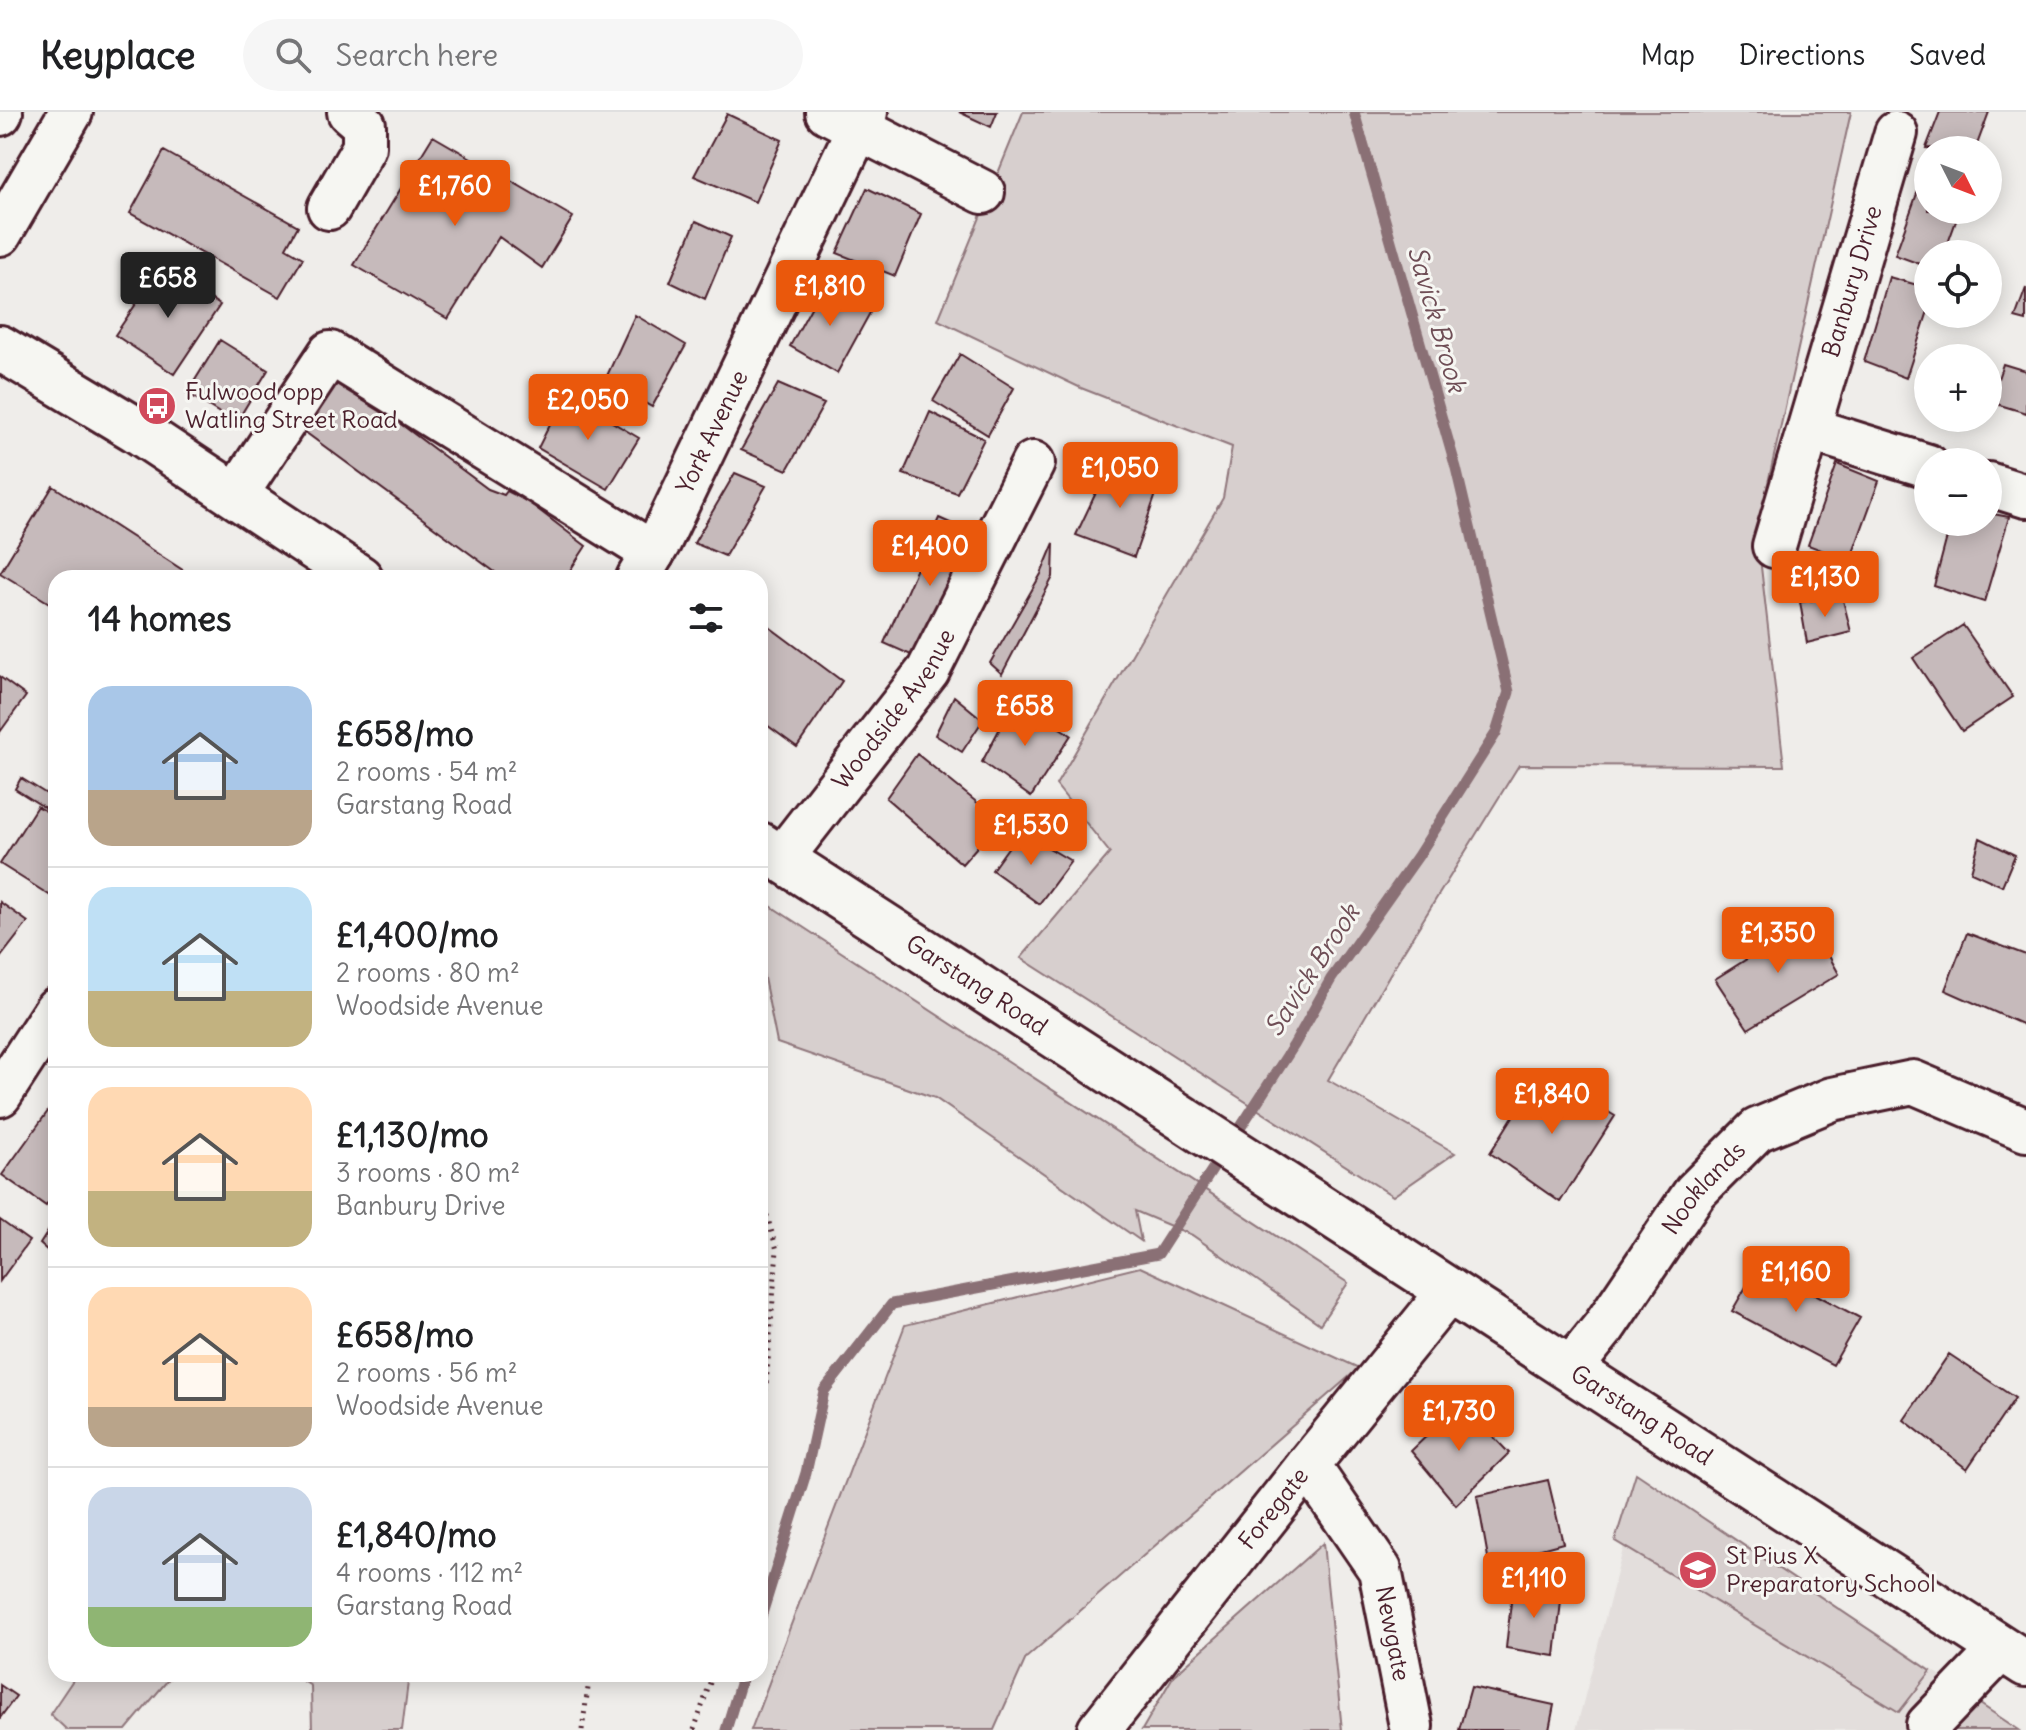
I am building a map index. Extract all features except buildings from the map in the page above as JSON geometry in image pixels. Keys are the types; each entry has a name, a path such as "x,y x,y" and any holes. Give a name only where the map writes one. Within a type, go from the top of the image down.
{"highway":[{"path":"0,348 135,429 236,495 341,570"},
{"name":"Garstang Road","path":"770,852 2014,1656"}],"street":[{"path":"1,230 71,112"},
{"path":"329,208 364,147 364,125 349,112"},
{"path":"850,118 983,192"},
{"name":"York Avenue","path":"646,566 850,118"},
{"name":"Banbury Drive","path":"1774,546 1896,133"},
{"path":"236,495 330,353 646,566"},
{"path":"1809,429 1914,462"},
{"name":"Woodside Avenue","path":"770,852 928,671 1033,463"},
{"path":"2002,488 2026,496"},
{"path":"0,1095 48,1021"},
{"name":"Nooklands","path":"1571,1368 1604,1327 1695,1192 1757,1130 1832,1099 1913,1082 2026,1130"},
{"name":"Foregate","path":"1099,1730 1450,1290"},
{"name":"Newgate","path":"1308,1465 1380,1570 1411,1726"},
{"path":"1930,1730 1928,1725 2014,1656"}],"path":[{"path":"768,1219 777,1250 768,1361"},
{"path":"582,1730 589,1682"},
{"path":"694,1730 710,1682"}],"shaded area":[{"path":"1023,112 1851,112 1757,532 1784,766 1519,765 1328,1080 1455,1153 1393,1196 1021,958 1110,853 1056,785 1223,498 1232,447 1081,388 938,320"},
{"path":"768,904 1348,1283 1320,1324 1192,1235 1135,1211 1141,1241 935,1098 777,1043 768,998"},
{"path":"1140,1267 1359,1368 1026,1658 994,1730 751,1730 905,1325"},
{"path":"1636,1473 1931,1671 1899,1712 1615,1541"},
{"name":"St Pius X Preparatory School","path":"1641,1480 1918,1660 2019,1730 1576,1730"},
{"path":"1323,1543 1342,1730 1142,1730 1174,1675"},
{"path":"72,1682 166,1682 126,1730 67,1730 50,1714"},
{"path":"305,1682 408,1682 402,1730 312,1730 311,1686"},
{"path":"1953,1686 2019,1730 1943,1730"}],"waterway":[{"name":"Savick Brook","path":"1233,1139 1294,1045 1331,979 1418,856 1496,733 1509,692 1456,468 1354,112"},
{"name":"Savick Brook","path":"768,1594 806,1473 824,1391 892,1304 1158,1254 1223,1153"},
{"name":"Savick Brook","path":"726,1730 741,1682"}],"place":[{"name":"Fulwood opp Watling Street Road","path":"157,406"},
{"name":"St Pius X Preparatory School","path":"1698,1570"}]}
